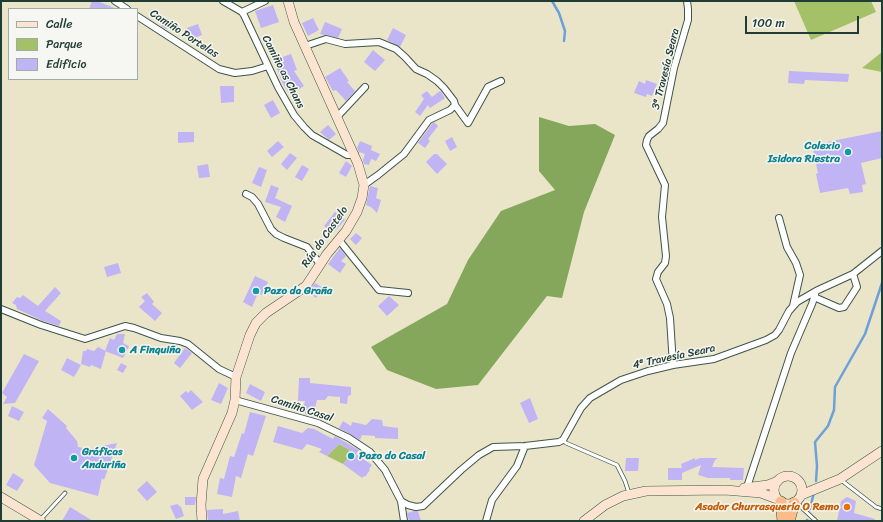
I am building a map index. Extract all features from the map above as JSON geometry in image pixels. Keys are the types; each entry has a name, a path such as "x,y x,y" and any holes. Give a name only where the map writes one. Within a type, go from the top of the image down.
{"highway":[{"path":"789,521 798,500"},
{"path":"779,501 783,521"}],"street":[{"path":"115,1 126,8"},
{"path":"223,1 242,12 265,1"},
{"name":"Rúa do Castelo","path":"202,521 201,506 203,480 232,413 235,400 236,377 250,335 256,323 266,313 306,286 357,212 362,198 364,185 358,164 294,22 288,1"},
{"name":"3ª Travesía Seara","path":"673,365 670,318 667,304 656,279 658,272 665,263 666,256 662,217 665,185 646,145 646,140 663,123 674,68 688,20 687,1"},
{"name":"Camiño as Chans","path":"242,12 281,93 294,115 312,135 347,154 354,155"},
{"name":"Camiño Portelas","path":"138,17 219,69 235,73 252,71 268,66"},
{"path":"305,46 326,39 346,44 379,42 396,50 416,69 437,81 448,93 468,123 488,86 501,80"},
{"path":"337,117 365,87"},
{"path":"364,185 404,154 429,120 445,113 455,105"},
{"path":"246,194 252,197 258,204 271,229 276,234 308,248 320,264"},
{"path":"779,218 787,247 796,263 800,275 793,306"},
{"path":"339,240 379,290 408,294"},
{"name":"4ª Travesía Seara","path":"563,440 581,408 590,398 601,391 621,380 648,371 673,365 714,359 766,340 775,335 797,302 853,274 882,251"},
{"path":"745,488 791,353 815,294 839,308 844,307 857,287 853,274"},
{"path":"1,309 41,325 85,339 126,326 161,338 180,341 188,344 218,369 236,377"},
{"name":"Camiño Casal","path":"235,400 318,423 349,438 370,452 385,470 401,501 404,521"},
{"path":"401,501 416,507 423,506 461,470 479,455 493,447 526,446 559,442 563,440"},
{"path":"486,521 492,500 517,466 526,446"},
{"path":"725,490 761,494 788,504 840,479 882,451"},
{"path":"584,521 605,505 629,494 646,491 725,490 745,488 768,485 783,477 790,476 801,484 802,492 798,500"},
{"path":"778,480 774,491 779,501"},
{"path":"801,484 828,485"},
{"path":"1,497 40,521"}],"lane":[{"path":"563,440 566,443 617,465 625,481 629,494"},
{"path":"840,479 876,507 882,509"},
{"path":"40,521 65,493"},
{"path":"798,500 801,507 816,521"}],"green space":[{"path":"794,1 871,1 876,12 811,40"},
{"path":"882,52 882,72 862,68"},
{"path":"539,117 569,126 595,124 615,135 584,212 562,298 547,296 478,385 436,389 387,370 371,347 447,304 468,260 501,211 555,190 539,171"},
{"path":"339,444 350,450 346,455 349,457 343,464 327,456"}],"building":[{"path":"92,1 97,1 114,8 89,8"},
{"path":"273,5 279,22 261,28 255,11"},
{"path":"313,18 319,30 308,36 302,23"},
{"path":"167,19 172,23 166,29 161,26"},
{"path":"325,22 342,29 338,38 320,34"},
{"path":"198,24 202,35 191,39 187,28"},
{"path":"393,28 406,35 400,47 387,40"},
{"path":"373,50 385,60 375,71 364,62"},
{"path":"291,54 297,70 294,71 304,86 290,95 282,82 274,60"},
{"path":"340,68 349,81 347,82 355,91 346,101 336,90 333,91 325,77"},
{"path":"789,71 849,74 848,82 805,80 804,84 788,83"},
{"path":"646,80 657,84 652,96 647,94 646,97 634,93 639,81 645,84"},
{"path":"220,86 234,86 234,102 221,103"},
{"path":"427,91 432,97 440,91 445,98 430,108 428,105 420,116 415,112 424,99 421,95"},
{"path":"273,100 280,113 271,118 264,105"},
{"path":"434,122 438,126 428,139 430,141 425,148 418,143"},
{"path":"328,125 336,134 329,140 320,132"},
{"path":"882,131 882,158 861,163 866,184 862,185 863,192 850,194 848,188 820,193 816,174 818,173 812,145"},
{"path":"178,132 194,132 194,142 178,143"},
{"path":"452,137 457,147 450,151 445,141"},
{"path":"278,141 284,147 272,157 267,151"},
{"path":"360,141 372,146 371,150 380,154 376,161 371,159 369,165 364,164 363,160 365,154 359,152 357,148"},
{"path":"290,153 297,158 287,170 281,164"},
{"path":"434,154 437,154 447,164 437,174 426,162"},
{"path":"346,161 352,166 346,177 339,173"},
{"path":"208,164 210,177 199,178 197,166"},
{"path":"302,165 309,169 302,181 295,177"},
{"path":"259,167 267,170 261,187 252,183"},
{"path":"271,185 279,188 275,198 292,206 285,222 276,217 281,207 265,202"},
{"path":"370,186 378,188 376,198 381,200 377,213 371,207 366,205"},
{"path":"335,212 345,220 333,233 324,226"},
{"path":"356,233 362,238 356,245 350,239"},
{"path":"340,248 346,256 341,261 346,264 340,273 328,264"},
{"path":"118,263 121,273 107,277 104,267"},
{"name":"Pazo da Graña","path":"255,276 268,282 262,295 258,293 252,307 243,302"},
{"path":"315,283 323,288 316,298 308,292"},
{"path":"55,287 61,293 45,311 61,321 59,326 43,321 17,309 16,305 12,303 17,297 20,298 23,295 38,306"},
{"path":"147,293 154,302 152,304 162,313 155,321 139,307 145,301 141,297"},
{"path":"389,296 399,305 387,316 378,306"},
{"path":"117,334 125,334 123,343 129,346 123,358 105,351 110,338 114,340"},
{"path":"98,347 106,351 101,369 91,365 90,367 81,364 83,351 86,351 87,349 94,351"},
{"path":"185,348 192,353 180,368 174,363"},
{"path":"24,354 39,361 15,403 3,404 7,397 2,393"},
{"path":"67,358 81,365 74,377 61,370"},
{"path":"121,363 127,366 123,373 117,370"},
{"path":"299,378 310,378 310,383 351,387 351,395 348,396 347,404 340,403 340,397 328,396 325,400 317,400 313,416 306,415 302,411 305,401 298,401"},
{"path":"219,383 228,388 221,404 211,400"},
{"path":"250,384 265,392 261,401 246,393"},
{"path":"191,390 203,402 192,410 180,396 186,391 188,393"},
{"path":"530,398 538,419 529,423 520,403"},
{"path":"12,406 24,412 19,421 8,416"},
{"name":"Gráficas Anduriña","path":"48,409 67,426 66,428 77,441 78,447 88,449 117,443 104,480 102,478 98,496 50,483 34,465 47,421 42,418"},
{"path":"250,412 266,416 253,456 248,454 241,478 236,476 232,497 217,494 220,478 224,479 230,456 234,457 242,433 244,434"},
{"path":"372,419 382,420 383,426 398,428 398,439 375,438 375,436 362,435 360,440 339,428 343,421 351,426 352,422 366,425"},
{"path":"278,426 302,433 308,428 314,429 333,439 335,436 359,450 356,454 372,465 369,469 370,470 365,477 364,476 362,478 343,464 349,457 346,455 350,450 339,444 327,456 319,452 322,449 307,444 302,450 273,442"},
{"path":"626,458 639,458 638,471 625,471"},
{"path":"695,458 695,460 700,458 718,458 715,460 712,467 744,468 743,480 730,480 730,478 708,478 698,475 701,465 682,473 682,480 668,480 668,468 682,468 681,464"},
{"path":"13,473 24,480 17,491 6,485"},
{"path":"147,481 157,492 147,501 137,490"},
{"path":"185,497 196,497 195,505 185,505"},
{"name":"Asador Churrasquería O Remo","path":"847,497 856,501 854,513 875,519 874,521 837,521 841,501"},
{"path":"177,504 181,507 184,516 176,519 170,506"},
{"path":"70,507 93,521 62,521"},
{"path":"223,509 223,514 238,511 240,521 208,521 207,510"},
{"path":"418,511 421,521 409,521 407,513"}],"waterway":[{"path":"552,1 559,13 565,31 564,41"},
{"path":"816,481 817,466 815,442 828,426 834,410 835,387 865,334 882,283"},
{"path":"810,509 814,492"}],"place":[{"name":"Colexio Isidora Riestra","path":"848,152"},
{"name":"Pazo da Graña","path":"256,291"},
{"name":"A Finquiña","path":"122,350"},
{"name":"Pazo do Casal","path":"351,456"},
{"name":"Gráficas Anduriña","path":"74,458"},
{"name":"Asador Churrasquería O Remo","path":"847,507"}]}
